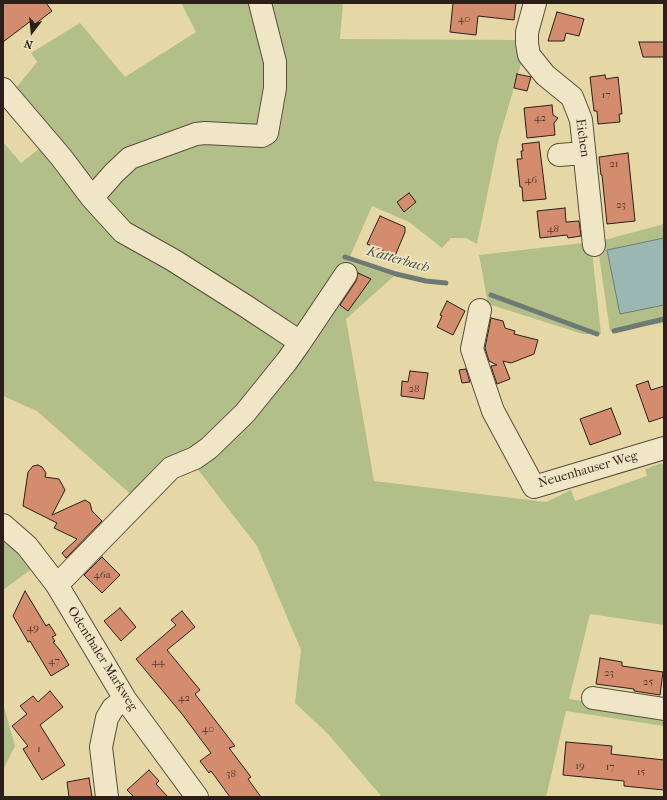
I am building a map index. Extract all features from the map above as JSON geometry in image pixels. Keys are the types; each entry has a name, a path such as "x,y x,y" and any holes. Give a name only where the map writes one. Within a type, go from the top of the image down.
{"street":[{"path":"92,198 114,173 130,158 196,134 262,136 267,133 275,88 275,62 270,48 260,3"},
{"name":"Eichen","path":"535,3 527,32 529,55 545,75 572,97 581,120 594,245"},
{"path":"3,89 61,158 92,198 123,232 173,260 244,305 294,338 299,344"},
{"path":"559,155 584,153"},
{"path":"57,585 171,468 195,458 209,448 245,413 287,362 346,274"},
{"name":"Neuenhauser Weg","path":"480,310 472,349 493,411 534,487 664,449"},
{"name":"Odenthaler Markweg","path":"3,525 27,546 57,585 125,699 197,797"},
{"path":"592,698 664,709"},
{"path":"107,797 100,747 107,718 113,708 125,699"}],"green space":[{"path":"181,3 343,3 340,39 520,40 523,57 498,142 477,244 466,238 451,238 442,248 409,222 372,206 348,261 394,276 346,319 374,481 546,502 571,490 575,501 647,476 645,469 662,463 664,469 664,625 590,614 569,699 664,714 664,726 566,711 546,797 382,797 328,734 295,703 301,650 257,546 189,458 135,498 37,411 3,396 3,142 21,163 44,145 7,99 37,62 31,53 80,23 125,77 196,32"},
{"path":"664,224 664,238 607,250 620,313 664,305 664,323 610,331 597,242"},
{"path":"591,242 601,334 583,334 488,304 479,255"},
{"path":"3,535 33,568 3,590"},
{"path":"3,703 15,746 3,770"}],"water":[{"path":"664,238 664,305 620,314 607,250"}],"building":[{"path":"3,3 46,3 52,11 35,24 32,20 3,42"},
{"path":"453,3 516,3 514,20 478,16 476,35 450,32"},
{"path":"557,12 584,19 579,36 566,33 564,41 548,41"},
{"path":"639,42 664,42 664,57 643,57"},
{"path":"517,74 531,77 527,91 514,88"},
{"path":"605,75 606,79 618,77 622,114 619,114 620,122 598,124 597,111 594,111 590,77"},
{"path":"552,105 553,115 558,118 554,123 555,135 527,138 524,108"},
{"path":"539,142 546,199 523,201 517,159 522,159 522,144"},
{"path":"628,153 635,221 607,224 599,157"},
{"path":"409,193 416,202 404,212 397,202"},
{"path":"565,208 566,222 579,221 581,236 568,238 567,235 540,238 537,211"},
{"path":"380,216 405,227 405,232 395,256 367,244"},
{"path":"358,273 371,279 348,311 340,305 356,281"},
{"path":"447,301 465,311 453,335 437,327 442,316 440,315"},
{"path":"491,318 503,321 505,328 515,331 514,334 538,340 534,354 511,363 503,361 510,379 497,384 491,366 497,365 489,361 485,348"},
{"path":"466,369 470,382 462,383 459,370"},
{"path":"410,371 428,373 424,399 401,396 402,381 408,382"},
{"path":"648,381 651,390 664,386 664,417 649,422 636,385"},
{"path":"611,408 621,434 590,445 580,419"},
{"path":"38,465 42,467 46,473 45,477 59,479 65,490 52,515 85,500 90,503 92,511 102,521 66,558 62,553 77,539 54,528 57,523 23,506 28,472 33,466"},
{"path":"102,557 120,575 102,593 84,575"},
{"path":"25,591 46,626 49,624 56,635 52,637 55,641 53,642 69,665 51,676 30,641 28,642 13,616"},
{"path":"120,608 136,627 121,641 104,621"},
{"path":"182,611 195,627 167,650 200,690 195,694 235,746 229,748 251,777 248,779 261,797 230,797 211,771 209,773 200,761 211,753 182,714 136,659 176,625 171,620"},
{"path":"600,658 622,662 622,666 663,672 660,695 634,691 634,689 596,684"},
{"path":"50,691 63,707 40,725 65,765 42,780 23,749 28,746 12,726 27,714 20,706 33,696 38,702"},
{"path":"566,742 612,746 611,754 664,760 664,790 624,786 624,781 563,775"},
{"path":"149,770 159,781 156,784 168,797 134,797 127,790"},
{"path":"89,778 92,797 69,797 67,782"}],"waterway":[{"name":"Katterbach","path":"345,257 396,274 426,281 446,283"},
{"name":"Katterbach","path":"491,295 597,334"},
{"name":"Katterbach","path":"614,331 664,319"}]}
